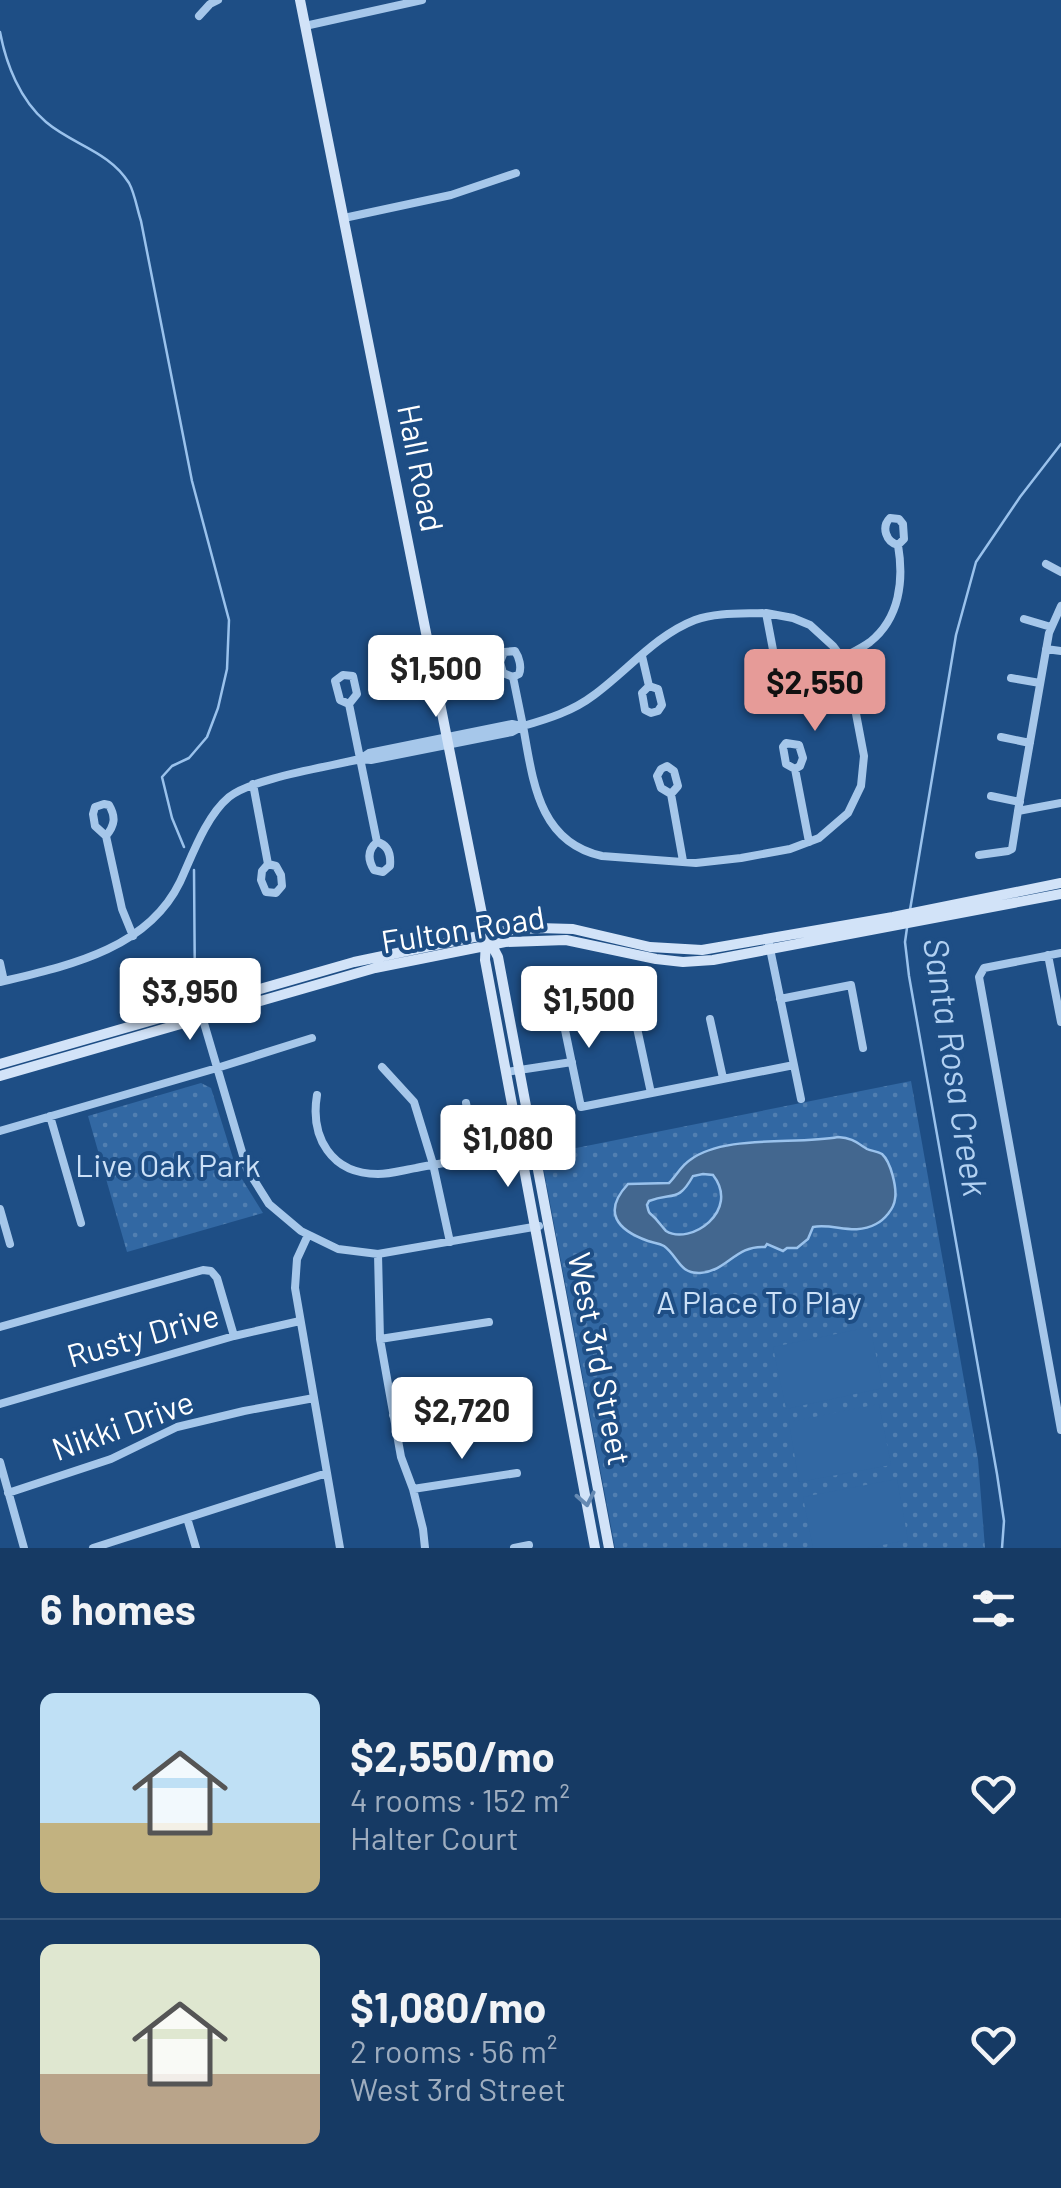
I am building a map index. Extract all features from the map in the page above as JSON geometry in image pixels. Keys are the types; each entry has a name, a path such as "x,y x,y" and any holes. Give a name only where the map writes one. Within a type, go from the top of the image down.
{"main road":[{"name":"Hall Road","path":"300,0 488,942"},
{"name":"Fulton Road","path":"931,914 1061,883"},
{"name":"Fulton Road","path":"0,1064 488,942 526,928 586,931 650,947 714,949 770,944 1061,894"},
{"name":"West 3rd Street","path":"488,942 498,957 609,1548"},
{"name":"West 3rd Street","path":"488,942 485,960 595,1548"},
{"name":"Fulton Road","path":"0,1076 200,1012"}],"street":[{"path":"198,16 218,0"},
{"path":"305,26 422,0"},
{"path":"344,218 450,194 516,172"},
{"path":"842,658 870,642 889,619 902,579 898,545"},
{"path":"1046,564 1061,572"},
{"path":"979,855 1012,849 1046,649 1061,606"},
{"path":"0,964 2,981 96,956 133,936 171,900 207,826 228,798 253,784 448,741 512,732 523,726 568,710 590,698 674,629 729,614 793,618 810,625 833,646 842,658 850,682 864,756 861,786 848,813 830,830 790,849 712,863 592,854 566,838 542,809 536,794 523,726 513,677"},
{"path":"766,614 774,655"},
{"path":"1024,619 1051,627"},
{"path":"1046,649 1061,651"},
{"path":"642,656 649,686"},
{"path":"1011,678 1040,683"},
{"path":"349,704 377,842"},
{"path":"1036,708 1050,709"},
{"path":"1001,737 1030,743"},
{"path":"1026,764 1038,767"},
{"path":"795,769 809,842"},
{"path":"253,784 268,864"},
{"path":"671,794 683,862"},
{"path":"991,796 1019,806 1061,803"},
{"path":"106,836 122,909 133,936"},
{"path":"770,944 801,1098"},
{"path":"1061,953 984,968 979,977 1040,1324 1058,1389 1061,1430"},
{"path":"1048,955 1061,1022"},
{"path":"780,1000 851,985 863,1048"},
{"path":"559,1001 580,1107 794,1065"},
{"path":"200,1012 243,1158 254,1181 280,1215 308,1235 338,1249 378,1254 548,1224"},
{"path":"710,1019 723,1078"},
{"path":"637,1028 651,1093"},
{"path":"0,1131 312,1038"},
{"path":"506,1072 572,1062"},
{"path":"382,1067 414,1102 450,1242"},
{"path":"317,1095 314,1115 326,1149 349,1168 380,1174 477,1158 466,1103"},
{"path":"50,1116 81,1224"},
{"path":"0,1209 10,1244"},
{"path":"308,1235 299,1253 295,1288 340,1548"},
{"path":"378,1254 380,1339 401,1457 413,1490 425,1548"},
{"path":"0,1327 202,1270 217,1278 234,1336"},
{"name":"Rusty Drive","path":"0,1404 300,1320"},
{"path":"380,1339 489,1322"},
{"name":"Nikki Drive","path":"8,1493 111,1459 177,1427 314,1398"},
{"path":"394,1416 503,1398"},
{"path":"0,1462 24,1548"},
{"path":"413,1490 517,1472"},
{"path":"93,1548 326,1473"},
{"path":"187,1518 196,1548"},
{"path":"514,1548 530,1546"}],"green space":[{"name":"A Place To Play","path":"911,1081 978,1459 985,1548 615,1548 541,1155"},
{"name":"Live Oak Park","path":"201,1083 211,1088 237,1171 263,1213 127,1252 88,1116"},
{"path":"870,1327 883,1388 786,1409 773,1347"},
{"path":"879,1404 891,1465 799,1482 789,1422"},
{"path":"897,1479 908,1540 867,1548 813,1548 803,1497"}],"shaded area":[{"path":"847,1138 885,1158 893,1175 895,1199 879,1222 860,1229 813,1227 808,1239 797,1248 783,1251 767,1244 746,1250 718,1268 693,1273 683,1268 664,1246 628,1231 617,1219 616,1203 628,1184 669,1183 687,1162 704,1152 741,1143","holes":["713,1175 721,1201 717,1212 699,1229 687,1234 666,1231 649,1213 649,1201 679,1193 693,1176"]}],"waterway":[{"path":"0,32 10,69 29,103 56,130 121,172 131,187 141,221 192,481 229,620 227,669 207,737 189,758 172,766 162,777 184,847"},
{"name":"Santa Rosa Creek","path":"910,910 956,635 976,562 1061,444"},
{"path":"194,870 195,997"},
{"name":"Santa Rosa Creek","path":"907,928 909,976 997,1474 1004,1521 1002,1548"}]}
